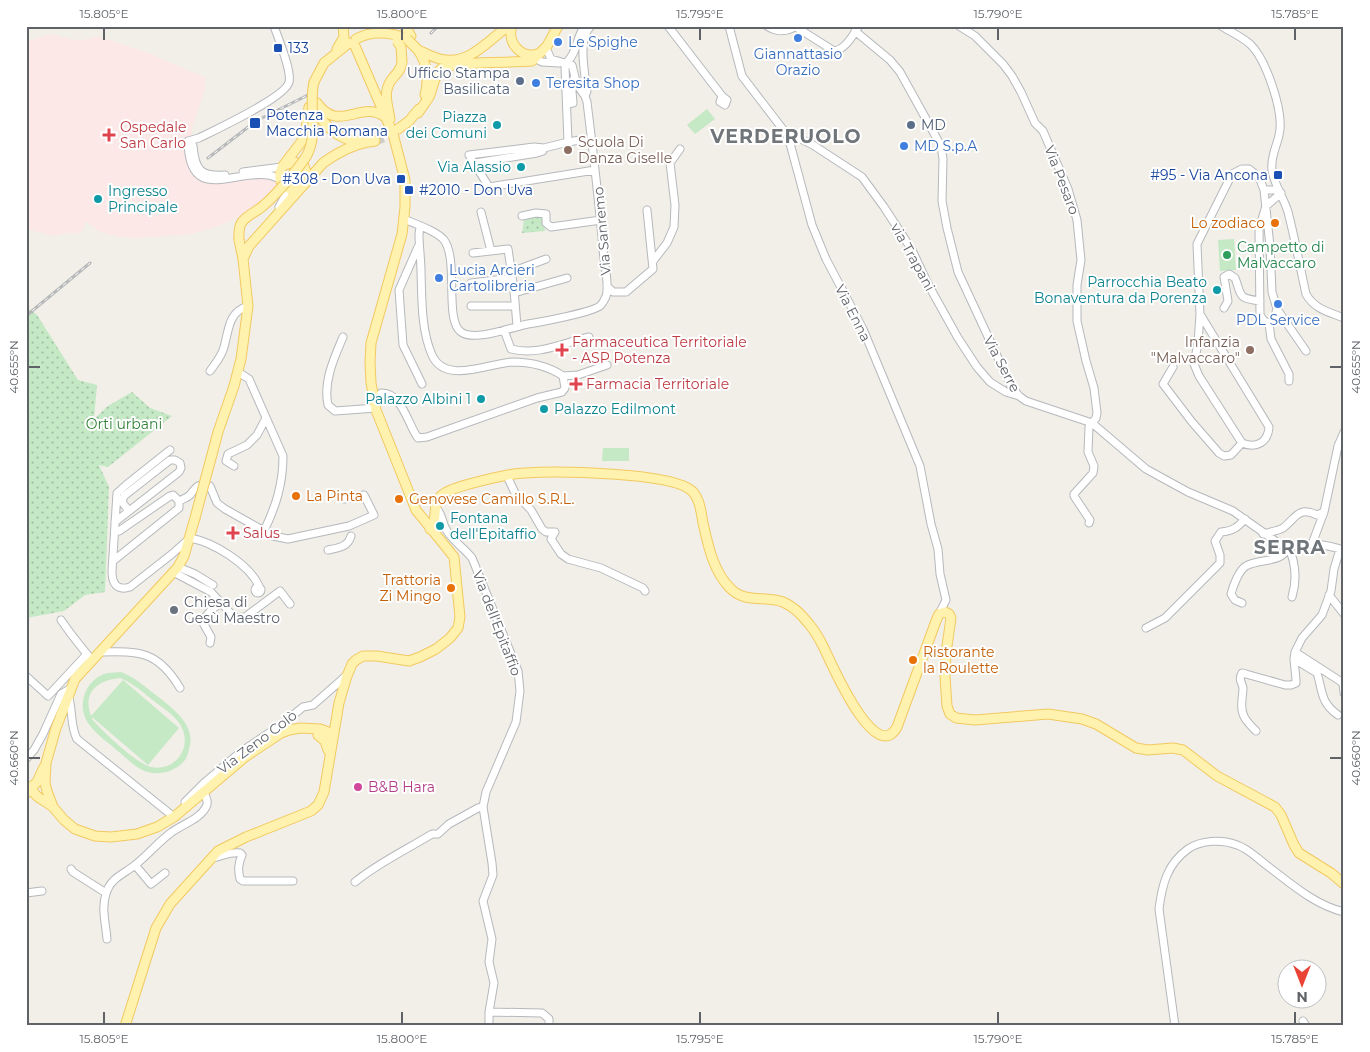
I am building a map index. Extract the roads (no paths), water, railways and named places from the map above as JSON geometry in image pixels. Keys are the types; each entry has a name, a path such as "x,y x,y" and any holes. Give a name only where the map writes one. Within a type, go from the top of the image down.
{"main road":[{"path":"344,26 353,42 385,117 396,132"},
{"path":"283,166 295,162 304,166 307,176 302,186 292,190 286,187 280,179 280,173 283,166 305,137 314,82 320,68 342,43 344,26"},
{"path":"400,26 409,38 423,51 447,60 468,56 508,26"},
{"path":"405,26 409,38"},
{"path":"512,26 510,36 514,46 538,54"},
{"path":"396,132 418,112 430,95 442,68 524,62 538,54 558,26"},
{"path":"330,58 353,42 375,32 409,38"},
{"path":"125,1026 156,928 170,904 218,851 318,805 324,792 339,703 352,664 363,656 409,661 420,658 450,638 458,628 460,617 454,558 416,510 376,405 370,369 372,343 402,234 405,206 403,169 396,132 386,101 388,84 398,73 402,62 401,47 391,34"},
{"path":"418,112 425,96 428,81 423,51"},
{"path":"312,95 319,106 330,116 346,117 370,111 379,112 385,117"},
{"path":"242,256 323,163 355,144 371,142 350,141 331,130 320,117 312,95"},
{"path":"312,95 313,135 308,153 274,196 241,223 239,229 238,240 242,256 248,306 238,372 218,432 184,556 176,570 100,652 89,657 75,679 36,790 75,829 95,836 111,837 137,834 157,827 204,792 245,757 289,730 301,728 319,732 327,738 332,736"},
{"path":"430,529 434,524 434,507 444,493 523,472 642,476 688,488 697,498 711,553 729,587 748,599 785,602 800,614 822,644 861,717 873,731 881,736 892,734 897,728 936,622 941,612 949,614 951,618 945,677 947,706 953,716 959,719 975,720 1035,714 1065,716 1096,724 1136,748 1148,750 1173,748 1183,750 1217,776 1275,807 1300,853 1331,873 1344,884"},
{"path":"319,732 331,727 336,722"},
{"path":"319,732 328,747 328,760"}],"street":[{"path":"190,141 267,102 286,88 290,81 289,73 274,26"},
{"path":"568,142 565,67 575,52 580,32 586,26"},
{"path":"586,96 584,40 587,30 591,26"},
{"name":"Via Enna","path":"729,26 742,76 788,136 812,225 826,259 863,329 920,466 931,524 938,549 940,574 946,600 941,612"},
{"path":"767,26 779,32 796,27 834,51 840,50 857,29"},
{"name":"Via Pesaro","path":"959,26 975,36 1012,76 1035,124 1044,131 1068,188 1077,220 1081,260 1077,285 1077,321 1094,388 1097,413 1089,427 1088,452 1094,469 1093,473 1074,496 1090,520 1089,522"},
{"path":"1221,26 1250,44 1259,58 1275,93 1280,112 1280,132 1273,155 1272,168 1278,191 1284,204 1306,294 1310,301 1318,308 1344,318"},
{"path":"670,27 722,96"},
{"name":"Via Serre","path":"857,29 900,72 941,146 943,159 942,201 958,272 1003,370 1019,396 1026,401 1092,423 1146,469 1188,492 1233,511 1281,545 1329,545 1342,549"},
{"path":"538,54 550,63 567,62"},
{"path":"538,54 567,62"},
{"name":"Via Sanremo","path":"404,219 434,233 446,243 451,262 456,326 460,332 472,336 559,318 598,307 607,294 607,286 586,96 577,84 572,64 567,62"},
{"path":"567,104 573,104 574,72"},
{"name":"via Trapani","path":"788,136 799,138 812,145 862,178 884,207 912,250 928,286 977,367 990,382 1006,392 1019,396"},
{"path":"580,140 544,148 534,147 468,155 489,187 595,170"},
{"path":"190,141 194,162 203,172 209,174 225,175 283,166"},
{"path":"190,141 190,165 195,172 204,178 218,180 268,175 280,179"},
{"path":"653,261 667,243 674,227 675,205 670,163 680,149"},
{"path":"1200,314 1269,427 1269,436 1257,445 1249,446 1242,443 1199,376 1194,364 1200,314 1197,244 1232,174 1242,169 1249,169 1259,177 1264,190 1272,292 1277,310 1306,351"},
{"path":"242,256 243,247 283,203 286,187"},
{"path":"1264,190 1278,191"},
{"path":"1273,201 1278,191"},
{"path":"1269,323 1264,321 1260,315 1259,226 1265,202 1278,191"},
{"path":"1265,202 1273,201 1284,204"},
{"path":"607,286 613,292 626,292 653,269 647,210"},
{"path":"481,212 492,251"},
{"path":"522,216 536,213 546,214 546,223 550,227 601,220"},
{"path":"1259,226 1268,227"},
{"path":"402,234 420,227"},
{"path":"420,227 418,234 425,324 429,346 433,357 438,363 446,368 466,371 503,363 536,364 563,376 578,375 607,365"},
{"path":"419,244 399,290 403,345 422,384"},
{"path":"473,253 508,249 517,326"},
{"path":"471,283 511,275 546,260"},
{"path":"1224,308 1228,301 1224,277 1229,274 1235,278 1240,295 1260,301"},
{"path":"514,293 567,278"},
{"path":"210,371 224,349 233,315 239,309 248,306"},
{"path":"471,306 515,306"},
{"path":"1269,323 1274,319 1277,310"},
{"path":"1269,323 1271,339 1289,374 1289,381"},
{"path":"504,330 510,349 529,352 589,337"},
{"path":"343,337 330,369 326,400 328,405 336,411 376,405 382,393 385,393 401,406 418,438 537,398 562,392 565,388 563,376"},
{"path":"1173,366 1163,384 1192,422 1224,456 1231,455 1242,443"},
{"path":"238,372 249,379 284,456 284,468 276,506 264,531"},
{"path":"234,466 226,461 228,454 247,445 257,435 266,418"},
{"path":"257,435 265,432 272,433"},
{"path":"1312,544 1324,512 1338,446 1344,432"},
{"path":"170,450 119,491 116,496 112,561 112,579 114,584 118,588 130,587 190,538 208,543 224,552 245,569 259,586"},
{"path":"115,522 179,472 181,465 178,461 170,460 124,496 122,502 129,510"},
{"path":"507,476 515,493 531,510 542,529 555,532 550,539 563,556 600,568 643,588 645,591"},
{"path":"179,501 189,496 194,488 202,484 208,485 217,503 225,509 273,536 288,539 349,526 374,515 364,495 344,500"},
{"path":"112,561 179,508 179,501 174,495 170,496 120,532"},
{"name":"Via dell'Epitaffio","path":"434,507 440,511 445,529 454,541 468,552 472,558 518,671 520,691 516,722 486,792 483,808 492,863 492,875 483,901 492,939 489,962 494,983 489,1012 489,1026"},
{"path":"1263,534 1282,529 1297,514 1308,511 1317,515 1324,512"},
{"path":"1146,628 1165,618 1220,563 1220,555 1215,541 1222,532 1230,532 1245,519"},
{"path":"328,550 342,547 350,542 351,536"},
{"path":"1288,546 1293,557 1295,569 1292,597"},
{"path":"1242,603 1231,594 1243,569 1252,563 1279,557 1287,551 1288,546"},
{"path":"1256,731 1242,715 1240,708 1243,688 1240,676 1242,673 1291,686 1296,682 1295,656 1305,634 1322,615 1342,549"},
{"path":"176,570 195,574 213,585"},
{"path":"176,570 211,592 230,615 235,618 245,617 280,591 290,604"},
{"path":"1329,595 1344,614"},
{"path":"210,643 211,637 202,621 221,603"},
{"path":"26,676 48,696 89,657 61,620"},
{"path":"100,652 124,651 145,655 163,665 180,688"},
{"path":"1295,656 1340,681 1343,684 1344,694"},
{"path":"1295,656 1317,674 1322,697 1331,710 1338,715"},
{"name":"Via Zeno Colò","path":"172,816 204,783 242,751 282,725 304,707 313,705 347,676"},
{"path":"26,759 34,750 43,734 61,694 70,691 75,734 78,739 172,816"},
{"path":"107,939 104,907 110,885 120,874 136,865 172,832 200,815 208,802 204,792"},
{"path":"355,882 369,870 386,860 432,834 438,834 449,824 478,808 483,808"},
{"path":"1175,1026 1159,909 1161,892 1168,871 1181,854 1201,844 1223,841 1237,845 1249,851 1309,896 1325,906 1344,912"},
{"path":"212,858 240,852 242,855 238,872 240,879 243,881 292,880"},
{"path":"136,865 151,884 165,873"},
{"path":"71,869 106,894"},
{"path":"26,892 42,891"},
{"path":"489,1012 542,1013 549,1020 549,1026"}],"tunnel":[{"path":"375,141 388,136 398,129"}],"railway":[{"path":"431,33 438,26"},
{"path":"208,158 256,121 308,95"},
{"path":"26,316 90,263"}],"place":[{"name":"Giannattasio Orazio","path":"798,38"},
{"name":"Le Spighe","path":"558,42"},
{"name":"133","path":"278,48"},
{"name":"Ufficio Stampa Basilicata","path":"520,81"},
{"name":"Teresita Shop","path":"536,83"},
{"name":"Potenza Macchia Romana","path":"255,123"},
{"name":"Piazza dei Comuni","path":"497,125"},
{"name":"MD","path":"911,125"},
{"name":"Ospedale San Carlo","path":"109,135"},
{"name":"MD S.p.A","path":"904,146"},
{"name":"Scuola Di Danza Giselle","path":"568,150"},
{"name":"Via Alassio","path":"521,167"},
{"name":"#95 - Via Ancona","path":"1278,175"},
{"name":"#308 - Don Uva","path":"401,179"},
{"name":"#2010 - Don Uva","path":"409,190"},
{"name":"Ingresso Principale","path":"98,199"},
{"name":"Lo zodiaco","path":"1275,223"},
{"name":"Campetto di Malvaccaro","path":"1227,255"},
{"name":"Lucia Arcieri Cartolibreria","path":"439,278"},
{"name":"Parrocchia Beato Bonaventura da Porenza","path":"1217,290"},
{"name":"PDL Service","path":"1278,304"},
{"name":"Farmaceutica Territoriale - ASP Potenza","path":"562,350"},
{"name":"Infanzia \"Malvaccaro\"","path":"1250,350"},
{"name":"Farmacia Territoriale","path":"576,384"},
{"name":"Palazzo Albini 1","path":"481,399"},
{"name":"Palazzo Edilmont","path":"544,409"},
{"name":"La Pinta","path":"296,496"},
{"name":"Genovese Camillo S.R.L.","path":"399,499"},
{"name":"Fontana dell'Epitaffio","path":"440,526"},
{"name":"Salus","path":"233,533"},
{"name":"Trattoria Zi Mingo","path":"451,588"},
{"name":"Chiesa di Gesù Maestro","path":"174,610"},
{"name":"Ristorante la Roulette","path":"913,660"},
{"name":"B&B Hara","path":"358,787"}],"district":[{"name":"VERDERUOLO","path":"786,136"},
{"name":"SERRA","path":"1290,547"}],"park label":[{"name":"Orti urbani","path":"124,424"}]}
